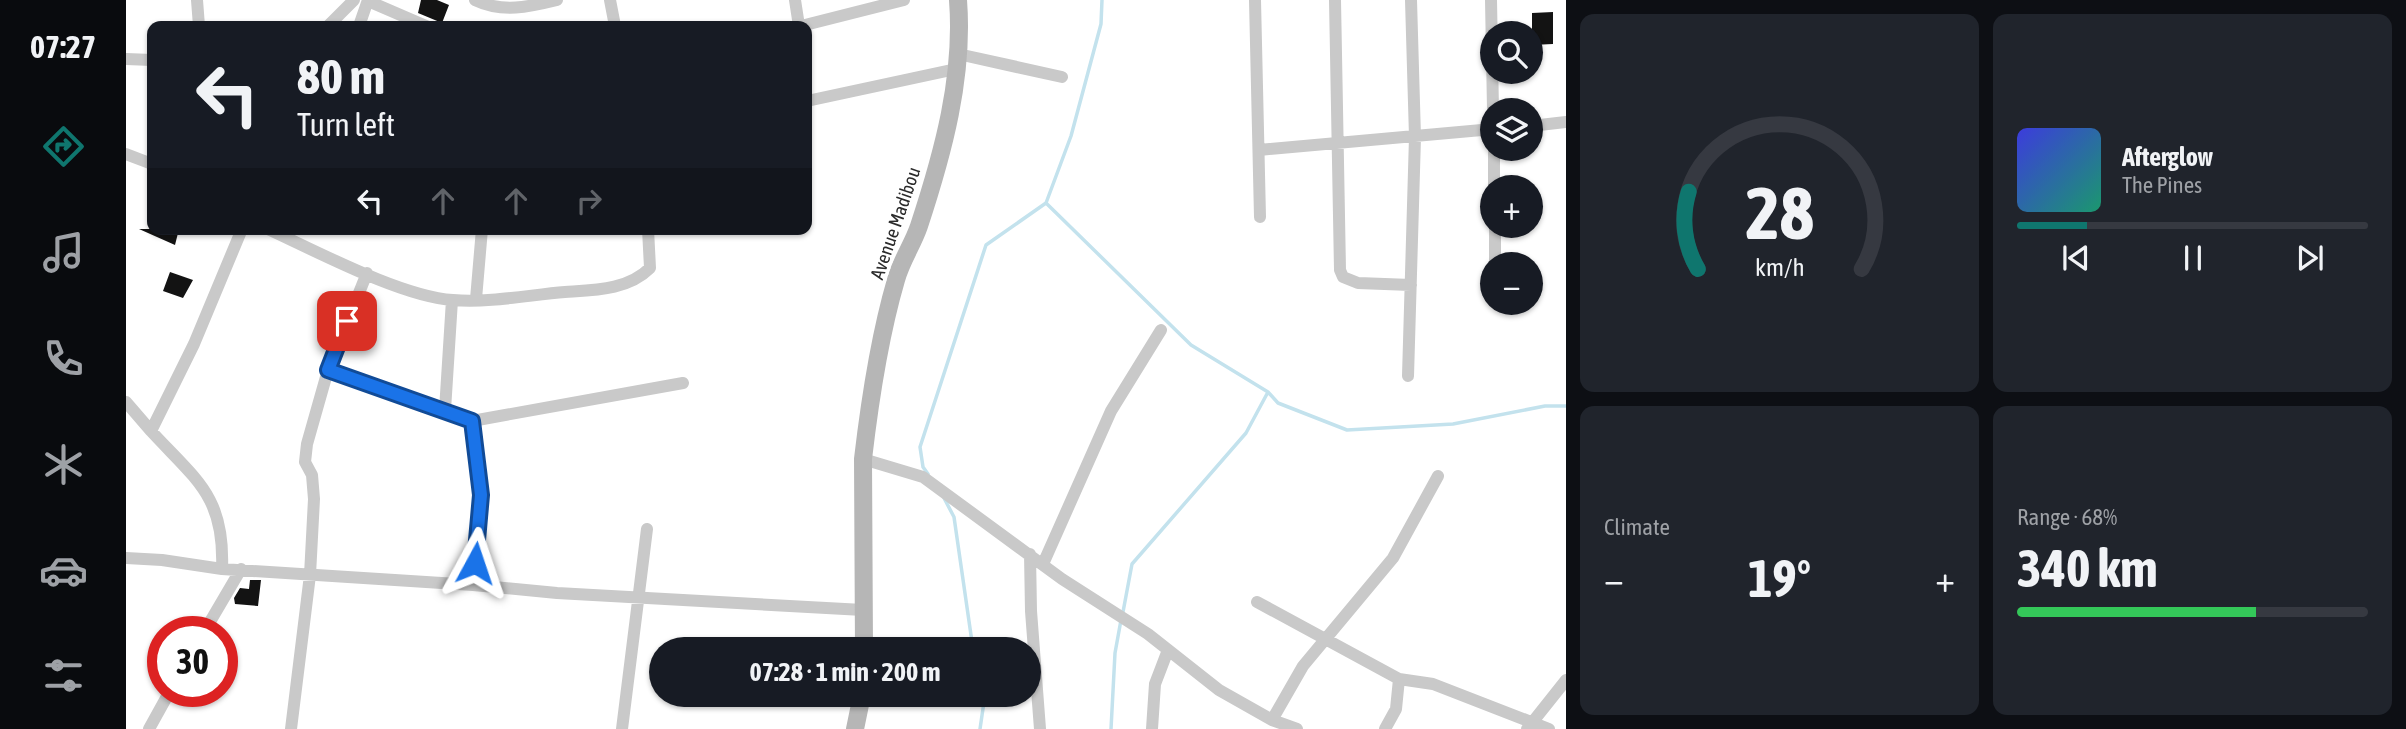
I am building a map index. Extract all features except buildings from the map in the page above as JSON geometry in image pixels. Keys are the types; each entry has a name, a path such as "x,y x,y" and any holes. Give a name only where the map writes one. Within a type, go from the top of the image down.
{"street":[{"path":"197,0 199,21"},
{"path":"333,21 354,0"},
{"path":"361,21 368,0 415,21"},
{"path":"475,0 484,5 511,8 557,0"},
{"path":"610,0 614,21"},
{"path":"795,0 799,21"},
{"path":"812,23 904,0"},
{"name":"Avenue Madibou","path":"864,637 863,459 880,342 897,277 918,229 946,138 957,61 958,0"},
{"path":"1255,0 1260,217"},
{"path":"1335,0 1340,270 1343,277 1358,283 1411,285"},
{"path":"1408,376 1415,137 1411,0"},
{"path":"1491,0 1493,98"},
{"path":"126,59 147,60"},
{"path":"812,101 957,61 1062,77"},
{"path":"1543,125 1566,122"},
{"path":"1258,150 1480,131"},
{"path":"126,154 147,162"},
{"path":"151,432 194,344 239,235"},
{"path":"282,235 404,288 452,300 573,291 622,285 639,280 650,268 648,235"},
{"path":"475,299 481,235"},
{"path":"291,729 310,575 314,499 312,475 305,462 307,444 328,370 367,273"},
{"path":"444,410 452,300"},
{"path":"1043,564 1111,411 1161,330"},
{"path":"328,370 472,421 683,383"},
{"path":"126,402 203,487 216,510 223,538 222,569"},
{"path":"472,421 481,495 473,585"},
{"path":"863,459 923,477 1168,650 1219,690 1272,720 1297,729"},
{"path":"1272,720 1303,666 1393,558 1438,476"},
{"path":"622,729 647,529"},
{"path":"1030,554 1031,611 1040,729"},
{"path":"126,558 162,560 222,569 863,610"},
{"path":"214,616 241,569"},
{"path":"1257,602 1399,678 1433,684 1529,726 1549,729"},
{"path":"1152,729 1155,684 1168,650"},
{"path":"1385,729 1396,709 1399,678"},
{"path":"1529,726 1566,680"},
{"path":"149,729 161,707"},
{"path":"855,729 860,707"}],"waterway":[{"path":"928,474 923,467 920,447 986,245 1046,203 1071,136 1101,24 1102,0"},
{"path":"1046,203 1191,345 1268,392 1246,433 1132,564 1123,612"},
{"path":"1268,392 1278,403 1347,430 1453,424 1545,406 1566,406"},
{"path":"944,498 954,517 971,637"},
{"path":"1111,729 1115,653 1121,620"},
{"path":"980,729 983,707"}],"route":[{"path":"347,321 328,370 472,421 481,495 475,563"}]}
